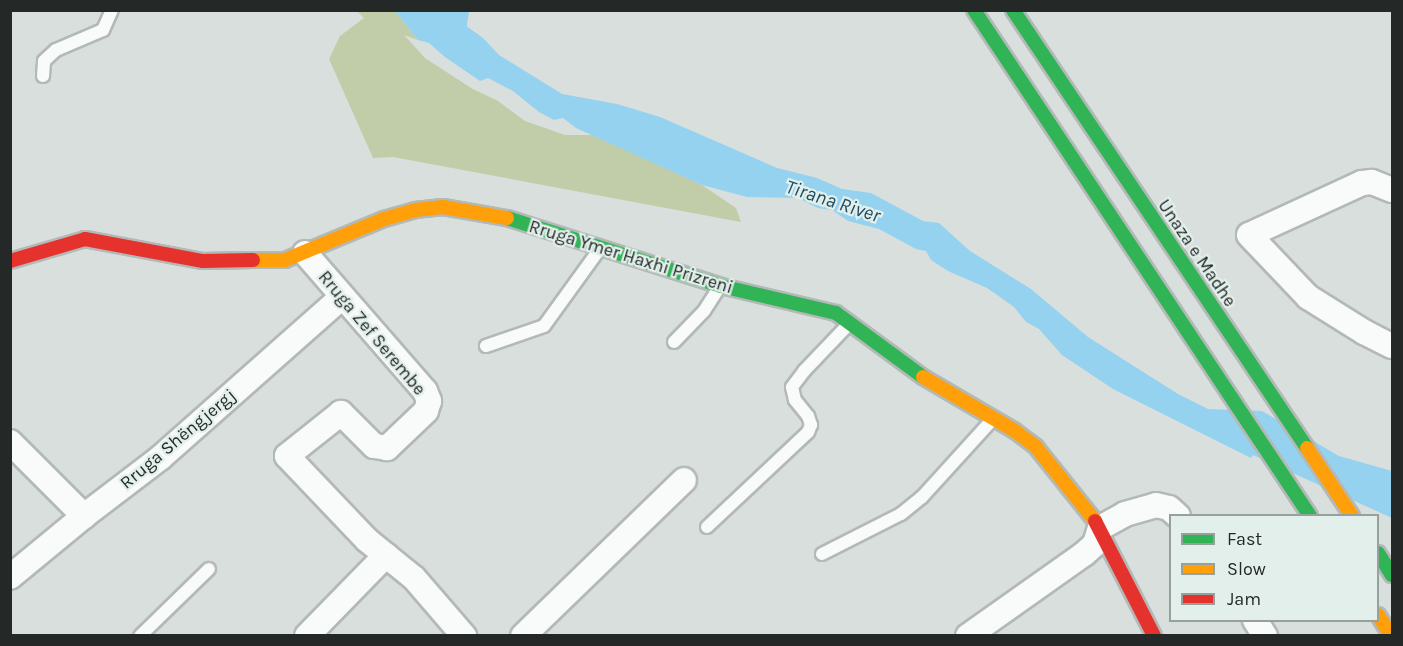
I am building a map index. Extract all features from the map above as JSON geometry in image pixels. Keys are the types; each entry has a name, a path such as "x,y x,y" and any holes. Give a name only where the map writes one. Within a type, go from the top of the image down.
{"main road":[{"path":"974,10 1309,514"},
{"name":"Unaza e Madhe","path":"1013,10 1351,514"},
{"name":"Rruga Ymer Haxhi Prizreni","path":"10,261 85,239 203,261 264,263 285,260 306,253 384,219 415,210 443,207 500,216 721,286 836,313 851,322 914,372 1035,447 1073,490 1100,528 1154,636"},
{"path":"1379,556 1392,575"},
{"path":"1379,618 1391,636"}],"street":[{"path":"1392,190 1372,182 1362,183 1249,235 1308,297 1364,332 1392,346"},
{"name":"Rruga Zef Serembe","path":"306,253 425,391 428,407 387,448 374,446 341,413 287,456 367,540 386,555"},
{"name":"Rruga Shëngjergj","path":"10,577 160,458 342,297"},
{"path":"10,442 84,516"},
{"path":"523,636 584,574 684,480"},
{"path":"968,636 1084,554 1095,544 1100,528 1125,514 1156,505 1169,508 1176,514"},
{"path":"307,636 386,555 414,578 464,636"},
{"path":"1256,622 1265,636"}],"lane":[{"path":"43,76 44,61 56,50 103,30 112,10"},
{"path":"486,346 544,326 600,248"},
{"path":"674,342 704,311 721,286"},
{"path":"707,527 808,432 811,425 808,416 795,400 792,387 804,371 851,322"},
{"path":"822,554 901,514 922,497 993,419"},
{"path":"140,636 209,569"}],"green space":[{"path":"357,11 395,11 418,40 404,35 425,58 471,88 498,101 525,121 565,135 596,135 702,185 736,208 741,222 393,157 373,158 329,59 340,36 364,18"}],"water":[{"name":"Tirana River","path":"395,11 454,11 458,20 483,38 499,55 562,94 617,104 660,117 777,168 817,178 842,189 871,193 923,221 939,223 970,251 1031,289 1088,337 1178,394 1208,409 1262,411 1339,456 1392,471 1392,518 1253,455 1251,458 1113,389 1062,355 1039,329 1026,322 1014,307 987,288 948,271 931,260 926,251 916,249 879,229 848,221 832,210 818,208 798,198 747,197 702,185 576,128 563,118 554,120 539,112 513,91 488,78 480,81 429,43 418,40"}],"waterway":[{"path":"455,30 458,10"}],"traffic: fast":[{"path":"974,10 1309,514"},
{"path":"1013,10 1307,448"},
{"path":"507,218 721,286 836,313 923,377"},
{"path":"1379,555 1392,575"}],"traffic: slow":[{"path":"253,260 285,260 384,219 415,210 443,207 507,218"},
{"path":"923,377 1015,431 1036,447 1095,521"},
{"path":"1307,448 1351,514"},
{"path":"1379,617 1391,636"}],"traffic: jam":[{"path":"10,261 85,239 203,261 253,260"},
{"path":"1095,521 1154,636"}]}
